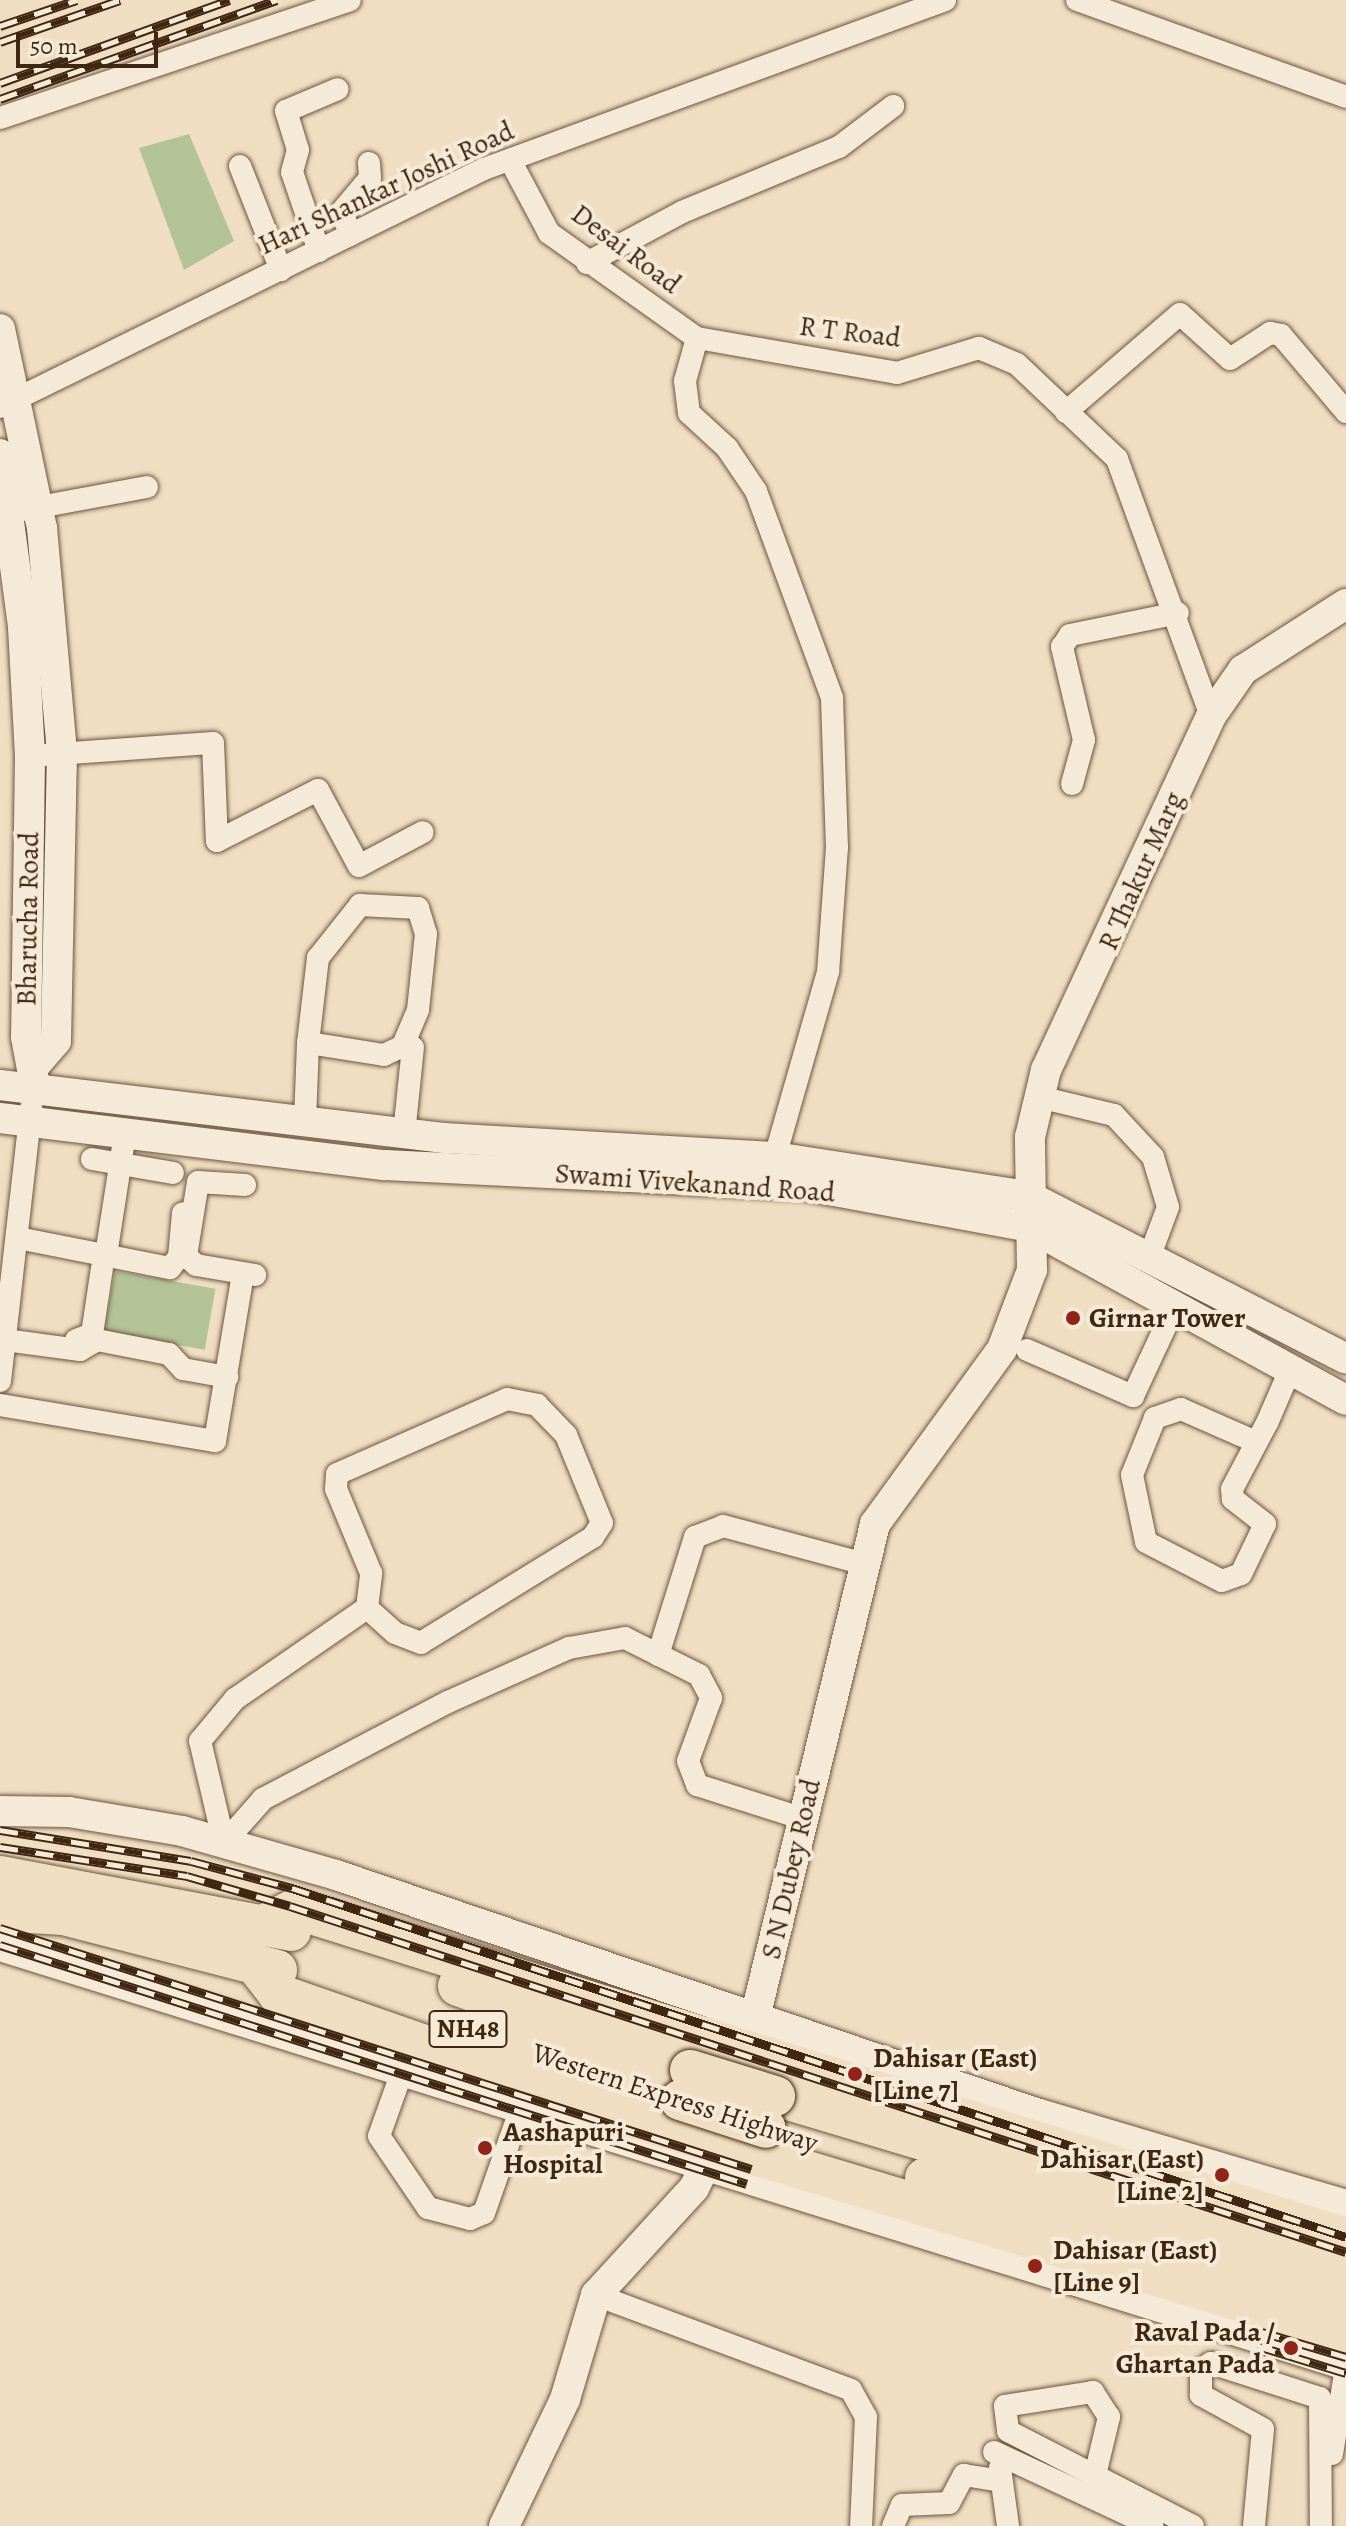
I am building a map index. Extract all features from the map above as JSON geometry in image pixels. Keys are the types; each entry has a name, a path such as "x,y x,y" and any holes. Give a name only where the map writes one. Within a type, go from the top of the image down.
{"highway":[{"name":"Western Express Highway","path":"0,1876 267,1923 685,2085"},
{"path":"267,1923 295,1909 753,2036 1346,2238"},
{"name":"Western Express Highway","path":"0,1911 63,1915 254,1963 685,2085 1346,2305"},
{"path":"254,1963 278,1994 713,2157 1346,2333"},
{"name":"Western Express Highway","path":"771,2112 1346,2267"},
{"path":"1284,2317 1334,2363"}],"street":[{"path":"0,118 350,0"},
{"name":"Hari Shankar Joshi Road","path":"9,403 510,160 945,0"},
{"path":"1077,0 1139,10 1346,97"},
{"path":"319,251 292,172 298,150 286,111 338,89"},
{"path":"587,263 682,212 839,147 893,106"},
{"name":"Desai Road","path":"510,160 549,233 587,263 697,338"},
{"path":"305,211 342,211 370,178 369,163"},
{"path":"240,166 281,270"},
{"path":"342,211 350,235"},
{"path":"1066,412 1180,314 1230,359 1270,333 1281,335 1346,412"},
{"path":"0,329 9,403 39,509 62,753 56,1041 34,1077"},
{"path":"697,338 685,381 689,413 727,448 756,491 832,698 837,847 828,972 775,1157"},
{"name":"R T Road","path":"697,338 897,373 979,348 1017,364 1117,459 1178,613"},
{"name":"Bharucha Road","path":"0,454 30,756 26,1037 34,1077 15,1120 12,1249 0,1381"},
{"path":"8,512 39,509 147,487"},
{"name":"R Thakur Marg","path":"1028,1196 1039,1097 1211,716 1243,670 1346,604"},
{"path":"1072,784 1084,740 1062,647 1070,635 1178,613 1211,716"},
{"path":"30,756 213,743 217,841 318,790 359,866 423,832"},
{"path":"300,1121 308,1043 318,958 344,921 371,902 418,908 426,934 418,1010 403,1046 384,1055 308,1043"},
{"path":"404,1134 413,1047"},
{"name":"Swami Vivekanand Road","path":"0,1085 34,1077 300,1121 404,1134 775,1157 1028,1196 1341,1357"},
{"path":"1039,1097 1114,1115 1153,1157 1168,1207 1149,1258"},
{"name":"Swami Vivekanand Road","path":"15,1120 385,1165 807,1186 1030,1227 1333,1393"},
{"path":"57,1347 89,1339 125,1134"},
{"path":"92,1159 173,1173"},
{"path":"0,1405 208,1442 220,1436 227,1377 249,1275 196,1265 186,1256 198,1182 245,1185"},
{"name":"S N Dubey Road","path":"504,2526 565,2399 596,2295 713,2157 753,2036 801,1818 875,1524 1002,1349 1032,1270 1028,1196"},
{"path":"12,1249 170,1268 179,1257 183,1213"},
{"path":"1027,1350 1133,1396 1174,1308"},
{"path":"5,1340 80,1350 97,1340 169,1354 183,1369 227,1377"},
{"path":"1333,1393 1341,1357"},
{"path":"1256,1442 1181,1409 1155,1418 1132,1475 1146,1542 1235,1580 1265,1531 1259,1514 1232,1494 1290,1370"},
{"path":"224,1843 200,1741 235,1699 367,1608 371,1573 336,1489 337,1474 507,1399 537,1405 566,1435 602,1523 593,1537 421,1643 410,1643 367,1608"},
{"path":"658,1655 695,1537 723,1526 865,1564"},
{"path":"224,1843 263,1799 569,1648 625,1638 699,1675 711,1698 688,1761 697,1785 801,1818"},
{"path":"0,1811 69,1812 224,1843 753,2036 1346,2205"},
{"path":"0,1946 403,2069 520,2111 713,2157 1334,2363 1321,2526"},
{"path":"403,2069 379,2136 428,2208 470,2219 484,2213 520,2111"},
{"path":"596,2295 851,2390 866,2417 861,2526"},
{"path":"1254,2526 1263,2429 1201,2395 1201,2370 1225,2366 1330,2400"},
{"path":"1096,2471 1109,2417 1093,2392 1012,2401 1005,2419 1018,2435 1096,2471 1160,2521"},
{"path":"1330,2400 1331,2526"},
{"path":"1008,2526 1001,2481 1001,2455 1018,2435"},
{"path":"1001,2455 1160,2521 1193,2526"},
{"path":"893,2526 902,2505 949,2503 964,2475 1001,2481"}],"green space":[{"path":"189,134 234,241 184,270 139,148"},
{"path":"115,1271 215,1289 205,1350 104,1332"}],"railway":[{"path":"0,26 77,0"},
{"path":"0,42 120,0"},
{"path":"0,83 229,0"},
{"path":"0,99 277,0"},
{"path":"0,1830 191,1861 292,1888 1346,2237"},
{"path":"0,1847 187,1876 290,1906 1346,2252"},
{"path":"0,1928 751,2169"},
{"path":"0,1945 747,2184"},
{"path":"1262,2332 1346,2357"},
{"path":"1258,2346 1346,2373"}],"place":[{"name":"Girnar Tower","path":"1073,1318"},
{"name":"Dahisar (East) [Line 7]","path":"855,2074"},
{"name":"Aashapuri Hospital","path":"485,2148"},
{"name":"Dahisar (East) [Line 2]","path":"1222,2175"},
{"name":"Dahisar (East) [Line 9]","path":"1035,2266"},
{"name":"Raval Pada / Ghartan Pada","path":"1291,2348"}]}
